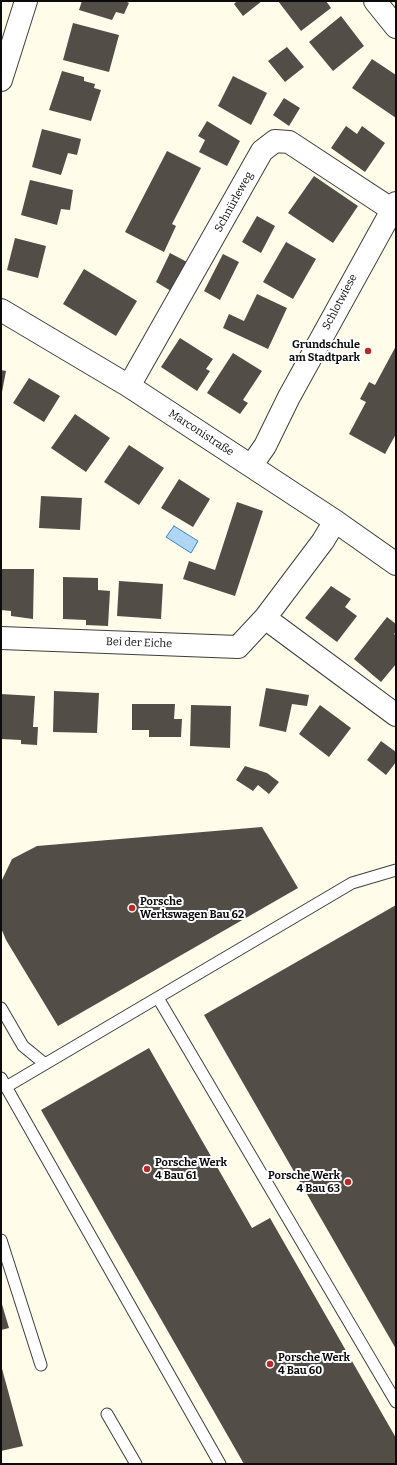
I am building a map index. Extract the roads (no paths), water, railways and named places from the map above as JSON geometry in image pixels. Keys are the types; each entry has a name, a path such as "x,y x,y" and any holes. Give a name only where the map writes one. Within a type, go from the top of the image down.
{"street":[{"path":"1,80 26,1"},
{"path":"375,1 396,27"},
{"name":"Schnürleweg","path":"129,386 262,151 275,141 289,142 393,206"},
{"name":"Schlotwiese","path":"251,466 265,446 289,397 393,206"},
{"name":"Marconistraße","path":"1,310 129,386 335,521 396,564"},
{"name":"Bei der Eiche","path":"1,638 238,647 265,618 323,541 335,521"},
{"path":"265,618 396,715"}],"lane":[{"path":"220,1464 3,1083 45,1064 352,883 396,870"},
{"path":"158,998 396,1402"},
{"path":"1,1008 23,1046 45,1064"},
{"path":"1,1240 41,1365"},
{"path":"106,1414 136,1464"}],"water":[{"path":"174,526 198,541 191,553 166,537"}],"place":[{"name":"Grundschule am Stadtpark","path":"368,351"},
{"name":"Porsche Werkswagen Bau 62","path":"132,908"},
{"name":"Porsche Werk 4 Bau 61","path":"147,1169"},
{"name":"Porsche Werk 4 Bau 63","path":"348,1182"},
{"name":"Porsche Werk 4 Bau 60","path":"270,1364"}]}
